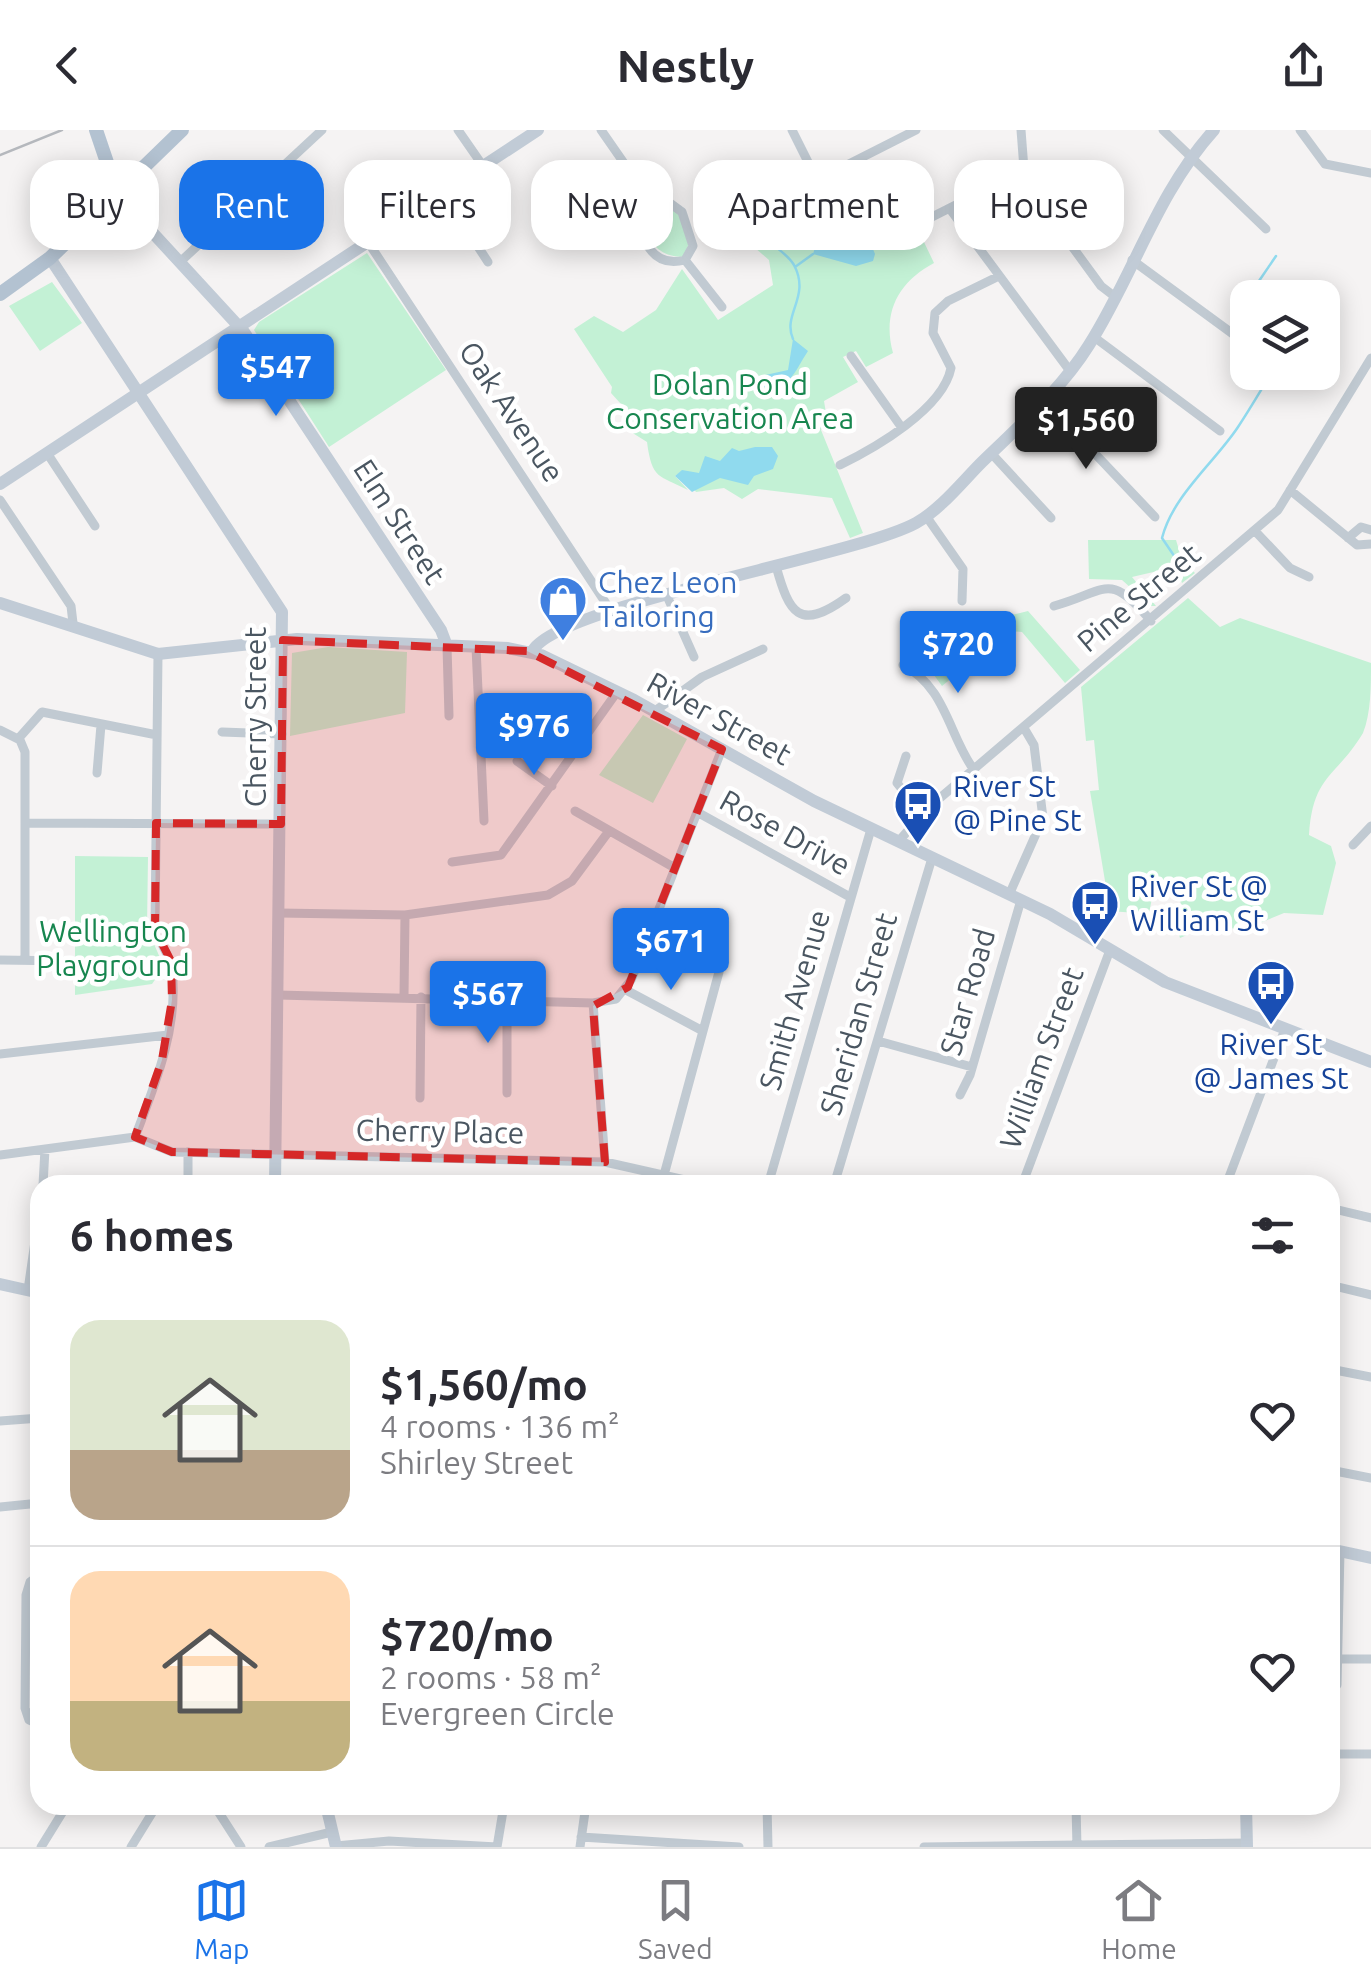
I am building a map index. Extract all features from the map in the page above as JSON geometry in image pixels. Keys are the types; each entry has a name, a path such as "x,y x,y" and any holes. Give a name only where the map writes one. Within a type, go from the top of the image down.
{"main road":[{"path":"96,130 107,160"},
{"path":"152,160 182,130"},
{"path":"0,294 58,250"}],"street":[{"path":"180,262 322,130"},
{"path":"458,130 479,160"},
{"path":"492,160 538,130"},
{"path":"601,130 621,160"},
{"path":"792,130 807,160"},
{"path":"857,160 916,130"},
{"path":"1021,130 1021,160"},
{"path":"1163,130 1266,229"},
{"path":"532,652 545,638 611,611 872,540 926,516 1070,372 1094,337 1132,260 1190,159 1214,130"},
{"path":"1300,130 1325,164 1371,173"},
{"path":"673,205 682,212 693,246 685,260"},
{"path":"934,216 954,207"},
{"path":"950,209 997,278 1070,372"},
{"name":"Elm Street","path":"159,239 239,327 447,646"},
{"path":"0,484 356,250"},
{"name":"Oak Avenue","path":"373,250 611,611"},
{"path":"480,250 488,262"},
{"path":"652,250 664,260 685,260"},
{"path":"1076,250 1101,286 1114,296"},
{"name":"Cherry Street","path":"50,258 282,612 275,1175"},
{"path":"685,260 722,308"},
{"path":"1132,260 1230,332"},
{"path":"840,465 902,428 949,376 949,358 932,330 936,310 997,278"},
{"path":"1094,337 1220,432"},
{"path":"851,356 902,428"},
{"name":"Pine Street","path":"898,842 922,814 1255,531 1290,490 1371,358"},
{"path":"1045,400 1155,517"},
{"path":"47,453 95,526"},
{"path":"991,454 1051,518"},
{"path":"1290,490 1353,542 1371,544"},
{"path":"0,500 71,606 73,623"},
{"path":"926,516 963,569 962,601"},
{"path":"1353,542 1361,527 1371,530"},
{"path":"1255,531 1290,568 1309,577"},
{"path":"776,566 786,601 795,612 819,615 846,598"},
{"path":"1054,606 1096,587 1111,586 1130,596 1151,621"},
{"path":"667,596 694,657"},
{"name":"River Street","path":"0,603 73,623 158,654 283,640 532,652 655,711 872,829 1015,897 1170,984 1371,1062"},
{"path":"447,646 449,716"},
{"path":"476,647 484,822"},
{"path":"655,711 702,677 763,649"},
{"path":"0,1155 135,1137 168,1035 173,973 155,930 158,654"},
{"path":"903,665 920,676 953,722 974,770"},
{"path":"452,862 501,855 617,692"},
{"path":"18,738 31,719 42,712 157,736"},
{"path":"97,773 101,725"},
{"name":"Star Road","path":"960,1095 972,1067 1015,897 1042,824 1034,745 1024,728"},
{"path":"0,730 18,738 25,749 25,960"},
{"path":"222,732 282,734"},
{"path":"278,994 593,1003 613,1000 626,990 722,749"},
{"path":"906,756 897,783 922,814"},
{"path":"517,761 552,786"},
{"path":"575,810 674,868"},
{"name":"Rose Drive","path":"697,812 850,897"},
{"path":"26,822 280,824"},
{"path":"1353,845 1371,826"},
{"name":"Smith Avenue","path":"771,1175 872,829"},
{"path":"279,912 405,914 556,893 572,881 608,831"},
{"name":"Sheridan Street","path":"837,1175 932,858"},
{"path":"404,996 405,914"},
{"name":"William Street","path":"1026,1175 1110,950"},
{"path":"0,960 71,961"},
{"path":"664,1175 718,972"},
{"path":"626,990 702,1030"},
{"path":"420,1098 421,997"},
{"path":"507,1000 507,1092"},
{"path":"593,1003 604,1162"},
{"path":"1230,1175 1286,1028"},
{"path":"0,1054 168,1035"},
{"path":"878,1041 972,1067"},
{"name":"Cherry Place","path":"135,1137 158,1149 188,1152 604,1162 664,1175"},
{"path":"44,1175 45,1149"},
{"path":"188,1152 188,1175"},
{"path":"1340,1210 1371,1218"},
{"path":"0,1284 30,1291"},
{"path":"1340,1287 1371,1295"},
{"path":"1340,1371 1371,1378"},
{"path":"0,1421 30,1419"},
{"path":"1340,1472 1371,1478"},
{"path":"0,1506 30,1504"},
{"path":"1340,1551 1371,1558"},
{"path":"30,1587 26,1592 24,1708 30,1720"},
{"path":"1340,1660 1371,1659"},
{"path":"1340,1754 1371,1754"},
{"path":"41,1847 61,1815"},
{"path":"131,1847 151,1815"},
{"path":"220,1815 241,1847"},
{"path":"328,1815 335,1841"},
{"path":"269,1847 389,1840 497,1847 502,1815"},
{"path":"585,1815 581,1842 739,1847"},
{"path":"767,1815 768,1847"},
{"path":"1076,1815 1077,1846"},
{"path":"924,1847 1247,1845 1246,1815"}],"highlighted area":[{"path":"283,640 527,651 722,749 628,987 593,1006 605,1162 172,1152 135,1137 162,1060 172,1000 171,961 155,930 156,823 281,824"}],"green space":[{"path":"673,210 679,214 689,243 684,257 659,250 673,250"},
{"name":"Dolan Pond Conservation Area","path":"758,250 928,250 934,263 911,279 896,300 890,325 893,353 866,367 856,351 843,357 858,382 824,401 827,419 821,430 863,533 850,538 832,498 758,489 742,499 724,488 696,492 682,471 675,476 688,490 659,475 651,463 647,442 631,432 630,414 611,393 612,387 574,329 594,316 623,332 656,310 682,269 718,320 773,285 769,260"},
{"path":"367,253 446,370 329,447 254,330 259,322"},
{"path":"52,282 82,323 40,351 9,306"},
{"path":"1088,540 1176,540 1182,560 1195,573 1182,583 1180,577 1162,570 1132,577 1156,606 1151,606 1122,580 1089,579"},
{"path":"1188,598 1220,627 1240,618 1371,663 1369,708 1363,733 1327,778 1311,815 1309,835 1331,846 1336,863 1323,915 1284,913 1241,931 1215,923 1180,938 1176,924 1182,911 1178,889 1153,892 1149,914 1110,911 1090,791 1099,790 1094,740 1086,741 1081,687"},
{"path":"1028,611 1080,670 1065,683 1022,632 1009,631 942,686 923,660 974,624"},
{"path":"328,647 407,652 405,713 290,736 292,653"},
{"path":"643,715 687,739 653,803 599,775"},
{"name":"Wellington Playground","path":"75,856 148,857 147,928 164,967 152,984 75,995"}],"water":[{"path":"814,250 873,250 875,254 873,261 856,266 813,254"},
{"path":"793,339 808,351 790,379 777,386 758,386 757,377 788,370"},
{"path":"772,447 778,456 773,469 754,476 748,485 720,478 692,492 675,476 682,470 699,473 705,456 720,461 732,448 739,451"}],"waterway":[{"path":"780,250 794,265 798,276 798,296 791,321 793,339"},
{"path":"795,267 813,254"},
{"path":"1260,280 1276,256"},
{"path":"1181,566 1162,538 1167,522 1185,493 1229,440 1261,390"}],"railway":[{"path":"0,155 62,130"}],"place":[{"name":"Chez Leon Tailoring","path":"563,642"},
{"name":"River St @ Pine St","path":"918,846"},
{"name":"River St @ William St","path":"1095,946"},
{"name":"River St @ James St","path":"1271,1026"}]}
